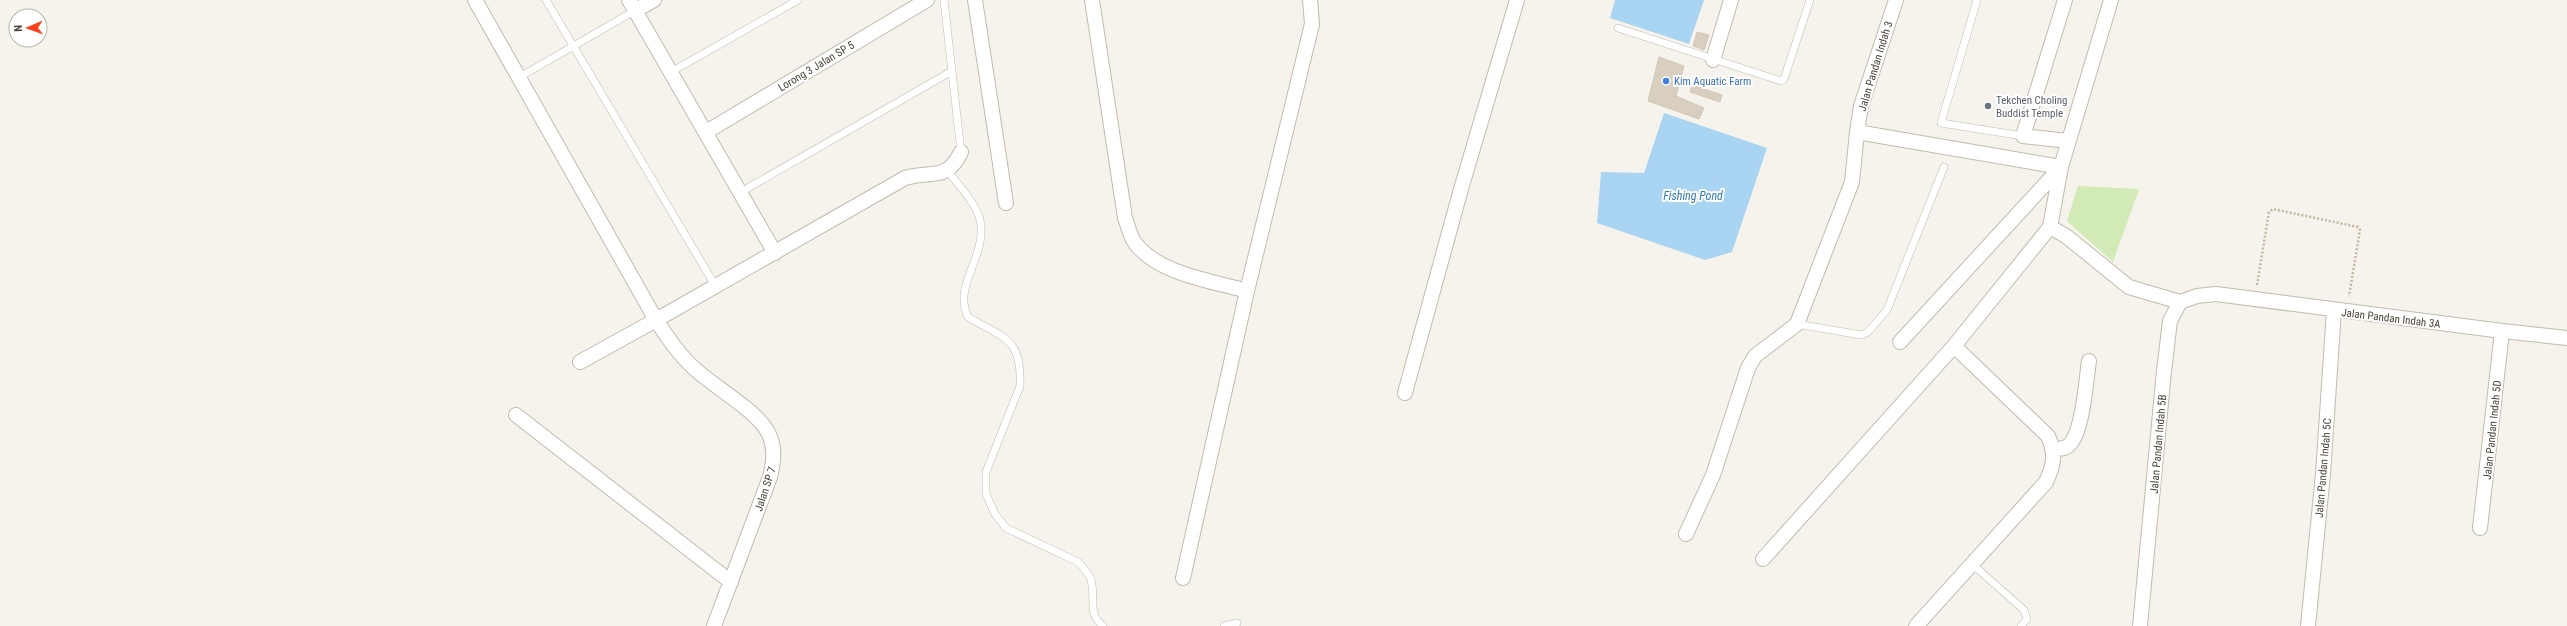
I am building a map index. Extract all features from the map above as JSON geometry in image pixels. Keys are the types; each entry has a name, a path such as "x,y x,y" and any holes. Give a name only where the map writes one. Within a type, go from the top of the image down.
{"street":[{"name":"Jalan SP 7","path":"476,0 518,78 656,320 682,357 756,418 766,429 773,444 774,460 770,477 714,626"},
{"path":"654,0 633,5 775,252"},
{"name":"Lorong 3 Jalan SP 5","path":"706,132 927,0"},
{"path":"975,0 1006,203"},
{"path":"1092,0 1125,218 1135,243 1149,258 1166,268 1247,291"},
{"path":"1183,578 1247,291 1312,24 1310,0"},
{"path":"1405,393 1461,189 1517,0"},
{"path":"1713,60 1731,0"},
{"name":"Jalan Pandan Indah 3","path":"1797,324 1852,182 1861,106 1896,0"},
{"path":"2065,0 2023,136 2068,141"},
{"path":"1762,559 1954,346 2050,227 2061,167 2111,0"},
{"path":"1857,132 2061,167"},
{"path":"580,362 716,288 775,252 905,178 916,174 940,174 948,171 956,164 961,152"},
{"path":"1900,342 2061,167"},
{"path":"2050,227 2066,236 2129,288 2180,302"},
{"name":"Jalan Pandan Indah 3A","path":"2180,302 2197,296 2216,294 2502,332 2567,338"},
{"name":"Jalan Pandan Indah 5B","path":"2140,626 2170,321 2180,302"},
{"name":"Jalan Pandan Indah 5C","path":"2308,626 2340,311"},
{"path":"1686,534 1713,475 1748,368 1755,356 1797,324"},
{"name":"Jalan Pandan Indah 5D","path":"2480,528 2502,332"},
{"path":"1916,626 2046,482 2054,464 2054,449 2048,436 1954,346"},
{"path":"2054,449 2063,449 2071,443 2078,426 2089,361"},
{"path":"516,415 731,582"}],"lane":[{"path":"546,0 716,288"},
{"path":"671,72 798,0"},
{"path":"944,0 961,152"},
{"path":"1618,28 1777,80 1784,79 1810,0"},
{"path":"1977,0 1941,123 2023,136"},
{"path":"518,78 574,47 633,5"},
{"path":"741,192 952,71"},
{"path":"1797,324 1861,335 1868,332 1887,310 1944,167"},
{"path":"948,171 976,210 980,220 981,247 964,290 964,310 968,317 1014,345 1020,372 1020,386 986,472 986,494 995,514 1006,528 1078,562 1091,580 1094,616 1103,626"},
{"path":"1972,564 2024,610 2027,619 2021,626"},
{"path":"1224,626 1237,623"}],"path":[{"path":"2255,299 2269,212 2273,209 2358,227 2360,230 2340,311"}],"green space":[{"path":"2078,186 2139,189 2113,262 2067,221"}],"water":[{"path":"1615,0 1704,0 1689,44 1610,18"},
{"name":"Fishing Pond","path":"1664,113 1767,148 1732,252 1705,260 1597,223 1601,172 1644,173"}],"building":[{"path":"1697,32 1709,35 1704,50 1693,46"},
{"name":"Kim Aquatic Farm","path":"1659,57 1684,66 1676,96 1704,108 1699,119 1648,101"},
{"path":"1692,85 1722,95 1720,102 1690,92"}],"place":[{"name":"Kim Aquatic Farm","path":"1666,81"},
{"name":"Tekchen Choling Buddist Temple","path":"1988,106"}]}
